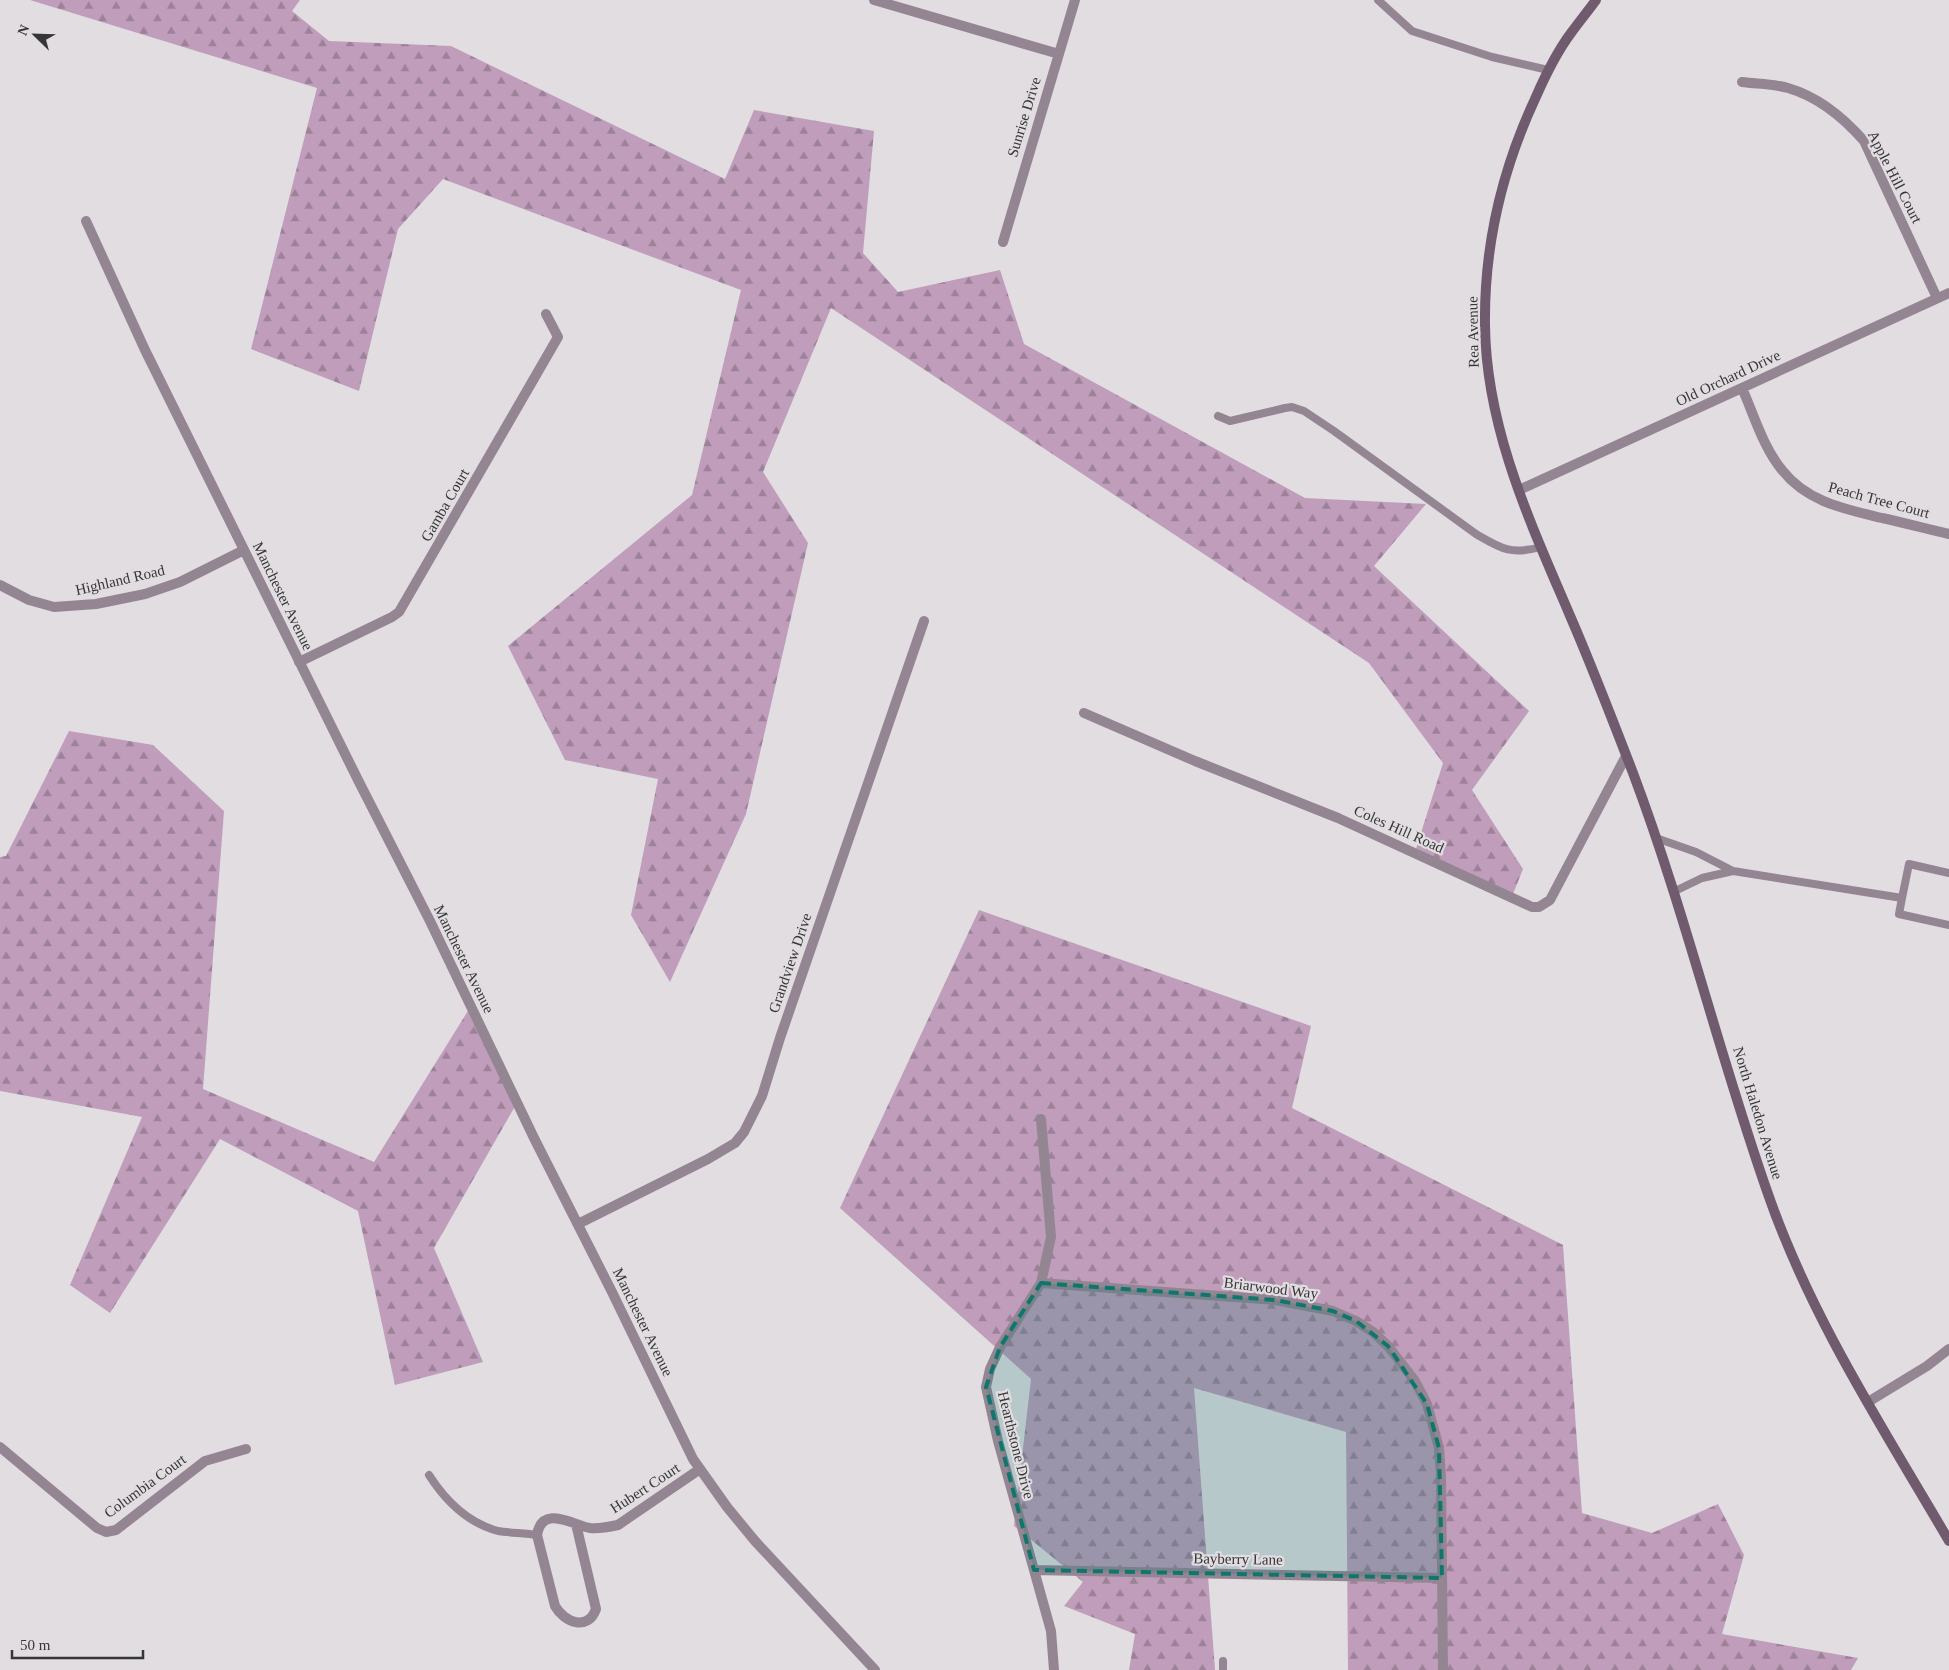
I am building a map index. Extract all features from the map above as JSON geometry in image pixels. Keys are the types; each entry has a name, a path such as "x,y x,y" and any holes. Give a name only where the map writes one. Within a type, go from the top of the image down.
{"street":[{"path":"874,0 1059,54"},
{"name":"Sunrise Drive","path":"1003,242 1074,0"},
{"name":"Rea Avenue","path":"1592,669 1540,547 1509,463 1497,422 1487,358 1485,323 1489,250 1495,215 1510,159 1520,131 1548,70 1569,34 1596,0"},
{"name":"Apple Hill Court","path":"1742,82 1787,88 1809,96 1830,109 1864,141 1937,298"},
{"name":"Manchester Avenue","path":"86,221 145,350 299,662 430,920 467,1002 693,1459 726,1507 755,1541 875,1670"},
{"name":"Old Orchard Drive","path":"1519,490 1949,293"},
{"name":"Gamba Court","path":"299,662 399,612 558,338 546,314"},
{"name":"Peach Tree Court","path":"1742,388 1772,455 1782,471 1797,486 1814,497 1834,506 1949,534"},
{"name":"Highland Road","path":"0,585 29,600 54,607 96,604 145,594 180,582 244,550"},
{"name":"Grandview Drive","path":"578,1224 708,1159 735,1143 744,1132 762,1096 780,1038 924,621"},
{"name":"North Haledon Avenue","path":"1592,669 1656,838 1768,1195 1798,1269 1831,1339 1949,1541"},
{"name":"Coles Hill Road","path":"1084,712 1195,761 1338,818 1532,907 1539,907 1550,900 1626,756"},
{"name":"Hearthstone Drive","path":"1041,1119 1051,1237 1041,1284 1000,1347 990,1369 986,1387 998,1441 1051,1630 1054,1670"},
{"name":"Briarwood Way","path":"1041,1284 1275,1300 1333,1311 1356,1321 1388,1346 1415,1380 1428,1404 1439,1448 1444,1670"},
{"path":"1868,1402 1927,1366 1949,1349"},
{"name":"Columbia Court","path":"0,1447 97,1528 106,1532 116,1530 205,1461 246,1449"},
{"name":"Hubert Court","path":"537,1535 541,1524 546,1520 556,1518 568,1519 576,1524 591,1528 605,1528 618,1525 700,1470"},
{"path":"537,1535 555,1606 560,1614 568,1620 587,1621 593,1616 596,1609 576,1524"},
{"name":"Bayberry Lane","path":"1034,1570 1442,1578"}],"lane":[{"path":"1378,0 1412,31 1492,57 1548,70"},
{"path":"1218,416 1230,421 1284,408 1299,409 1334,431 1476,534 1493,544 1517,551 1540,547"},
{"path":"1656,838 1696,852 1733,871 1902,898"},
{"path":"1949,873 1909,864 1899,914 1949,925"},
{"path":"1673,892 1702,878 1733,871"},
{"path":"429,1475 436,1487 454,1507 472,1520 500,1531 537,1535"},
{"path":"1223,1661 1223,1670"}],"highlighted area":[{"path":"1041,1283 1275,1300 1333,1311 1356,1321 1388,1346 1427,1404 1439,1448 1442,1578 1034,1570 986,1387 1000,1347"}],"green space":[{"path":"30,0 300,0 292,11 329,41 451,46 725,179 754,110 874,131 863,253 898,292 1000,270 1024,344 1305,498 1426,504 1374,566 1529,711 1472,790 1523,869 1511,899 1415,852 1443,763 1369,663 831,308 763,472 808,543 746,814 670,982 631,915 658,779 565,760 508,646 692,495 741,290 443,179 398,229 359,391 251,349 317,88"},
{"path":"69,731 153,745 224,811 203,1089 374,1162 471,1006 518,1101 434,1248 483,1362 395,1385 358,1211 220,1139 110,1313 70,1285 142,1117 0,1091 0,857 6,856"},
{"path":"979,910 1311,1026 1292,1108 1563,1245 1582,1513 1652,1533 1718,1504 1744,1555 1722,1634 1858,1658 1851,1670 1348,1670 1346,1432 1194,1388 1215,1670 1129,1670 1135,1634 1064,1606 1083,1582 1014,1526 1031,1379 840,1208"}]}
